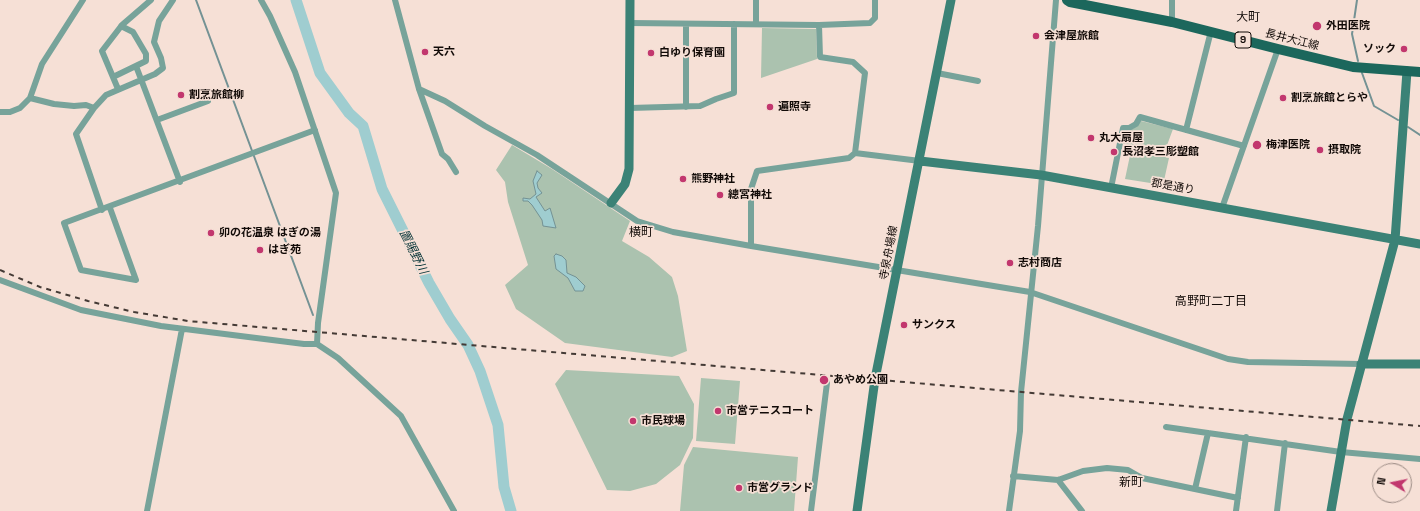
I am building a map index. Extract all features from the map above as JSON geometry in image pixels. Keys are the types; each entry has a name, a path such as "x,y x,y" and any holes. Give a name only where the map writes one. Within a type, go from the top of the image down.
{"main road":[{"name":"長井大江線","path":"1067,0 1070,2 1211,31 1278,50 1353,67 1420,72"}],"street":[{"path":"0,112 10,112 20,108 30,98 42,64 83,0"},
{"path":"118,89 102,51 121,26 151,0"},
{"path":"102,210 76,134 94,108 106,95 142,80 163,68 161,58 154,42 158,21 173,0"},
{"path":"261,0 270,16 295,72 336,193 318,323 318,344"},
{"path":"394,0 419,88 442,154 448,159 456,172"},
{"path":"611,204 625,184 629,169 630,0"},
{"path":"756,0 756,24"},
{"path":"630,23 819,25 870,23 875,18 875,0"},
{"name":"寺泉舟場線","path":"857,511 875,380 951,0"},
{"path":"1009,511 1020,431 1021,392 1030,292 1038,226 1056,0"},
{"path":"1172,0 1172,22"},
{"path":"686,24 686,107"},
{"path":"630,108 700,106 734,93 734,24"},
{"path":"751,246 751,189 757,171 849,158 855,153 865,73 853,62 820,57 819,25"},
{"path":"113,77 146,61 146,54 133,32 121,26"},
{"path":"1186,130 1211,31"},
{"path":"1222,208 1278,50"},
{"path":"136,66 180,182"},
{"path":"1330,511 1347,419 1395,240 1407,71"},
{"path":"937,73 978,81"},
{"path":"419,88 445,101 485,126 537,155 637,221 673,232 1030,292 1228,359 1248,362 1420,364"},
{"path":"30,98 54,104 74,106 86,105 94,108"},
{"path":"157,120 208,101"},
{"path":"1111,188 1123,128 1129,128 1136,124 1140,117 1244,146"},
{"path":"110,208 136,280 81,270 64,224 180,182 247,154 315,130"},
{"path":"855,153 920,161"},
{"name":"郡是通り","path":"920,161 1041,175 1420,244"},
{"path":"0,280 81,310 182,329 304,344 318,344 338,358 401,416 454,511"},
{"path":"147,511 182,329"},
{"path":"810,511 827,383"},
{"path":"1166,426 1341,452 1420,459"},
{"path":"1195,489 1208,433"},
{"path":"1236,511 1246,437"},
{"path":"1277,511 1285,443"},
{"path":"1014,476 1058,480 1083,470 1107,468 1128,470 1142,478 1238,498"},
{"path":"1058,480 1082,511"}],"green space":[{"path":"762,28 816,29 817,59 761,78"},
{"path":"1141,121 1173,129 1163,156 1169,158 1163,185 1125,179 1132,146 1122,143 1124,134 1134,128"},
{"path":"512,145 552,169 630,221 622,241 649,257 672,277 678,296 687,351 672,357 565,343 516,309 505,285 528,265 508,202 505,182 496,170"},
{"name":"市民球場","path":"566,370 679,376 694,404 693,438 680,465 656,484 630,491 607,490 555,384"},
{"name":"市営テニスコート","path":"701,378 740,381 735,444 696,441"},
{"name":"市営グランド","path":"693,447 798,457 794,511 680,511 684,465"}],"water":[{"path":"537,171 542,175 537,183 538,188 542,193 536,197 545,211 550,208 556,228 543,226 542,220 532,205 528,201 523,201 523,198 530,199 536,194 533,181"},
{"path":"556,254 562,256 566,260 567,273 576,277 585,286 583,291 575,291 568,278 556,269 554,256"}],"waterway":[{"path":"196,0 313,315"},
{"name":"置賜野川","path":"296,0 320,73 349,113 363,126 382,189 429,283 450,319 468,345 480,371 498,425 504,487 511,511"},
{"path":"1357,0 1352,34 1358,61"},
{"path":"1362,73 1374,106 1398,120"},
{"path":"1408,127 1420,135"}],"railway":[{"path":"0,270 40,287 88,301 134,312 188,321 1420,426"}],"place":[{"name":"外田医院","path":"1317,26"},
{"name":"会津屋旅館","path":"1036,36"},
{"name":"ソック","path":"1404,49"},
{"name":"天六","path":"425,52"},
{"name":"白ゆり保育園","path":"651,53"},
{"name":"割烹旅館柳","path":"181,95"},
{"name":"割烹旅館とらや","path":"1283,98"},
{"name":"遍照寺","path":"770,107"},
{"name":"丸大扇屋","path":"1091,138"},
{"name":"梅津医院","path":"1257,145"},
{"name":"摂取院","path":"1320,150"},
{"name":"長沼孝三彫塑館","path":"1114,152"},
{"name":"熊野神社","path":"683,179"},
{"name":"總宮神社","path":"720,195"},
{"name":"卯の花温泉 はぎの湯","path":"211,233"},
{"name":"はぎ苑","path":"260,250"},
{"name":"志村商店","path":"1010,263"},
{"name":"サンクス","path":"904,325"},
{"name":"あやめ公園","path":"824,380"},
{"name":"市営テニスコート","path":"718,411"},
{"name":"市民球場","path":"633,421"},
{"name":"市営グランド","path":"739,488"}],"district":[{"name":"大町","path":"1248,18"},
{"name":"横町","path":"641,233"},
{"name":"高野町二丁目","path":"1211,302"},
{"name":"新町","path":"1131,483"}]}
